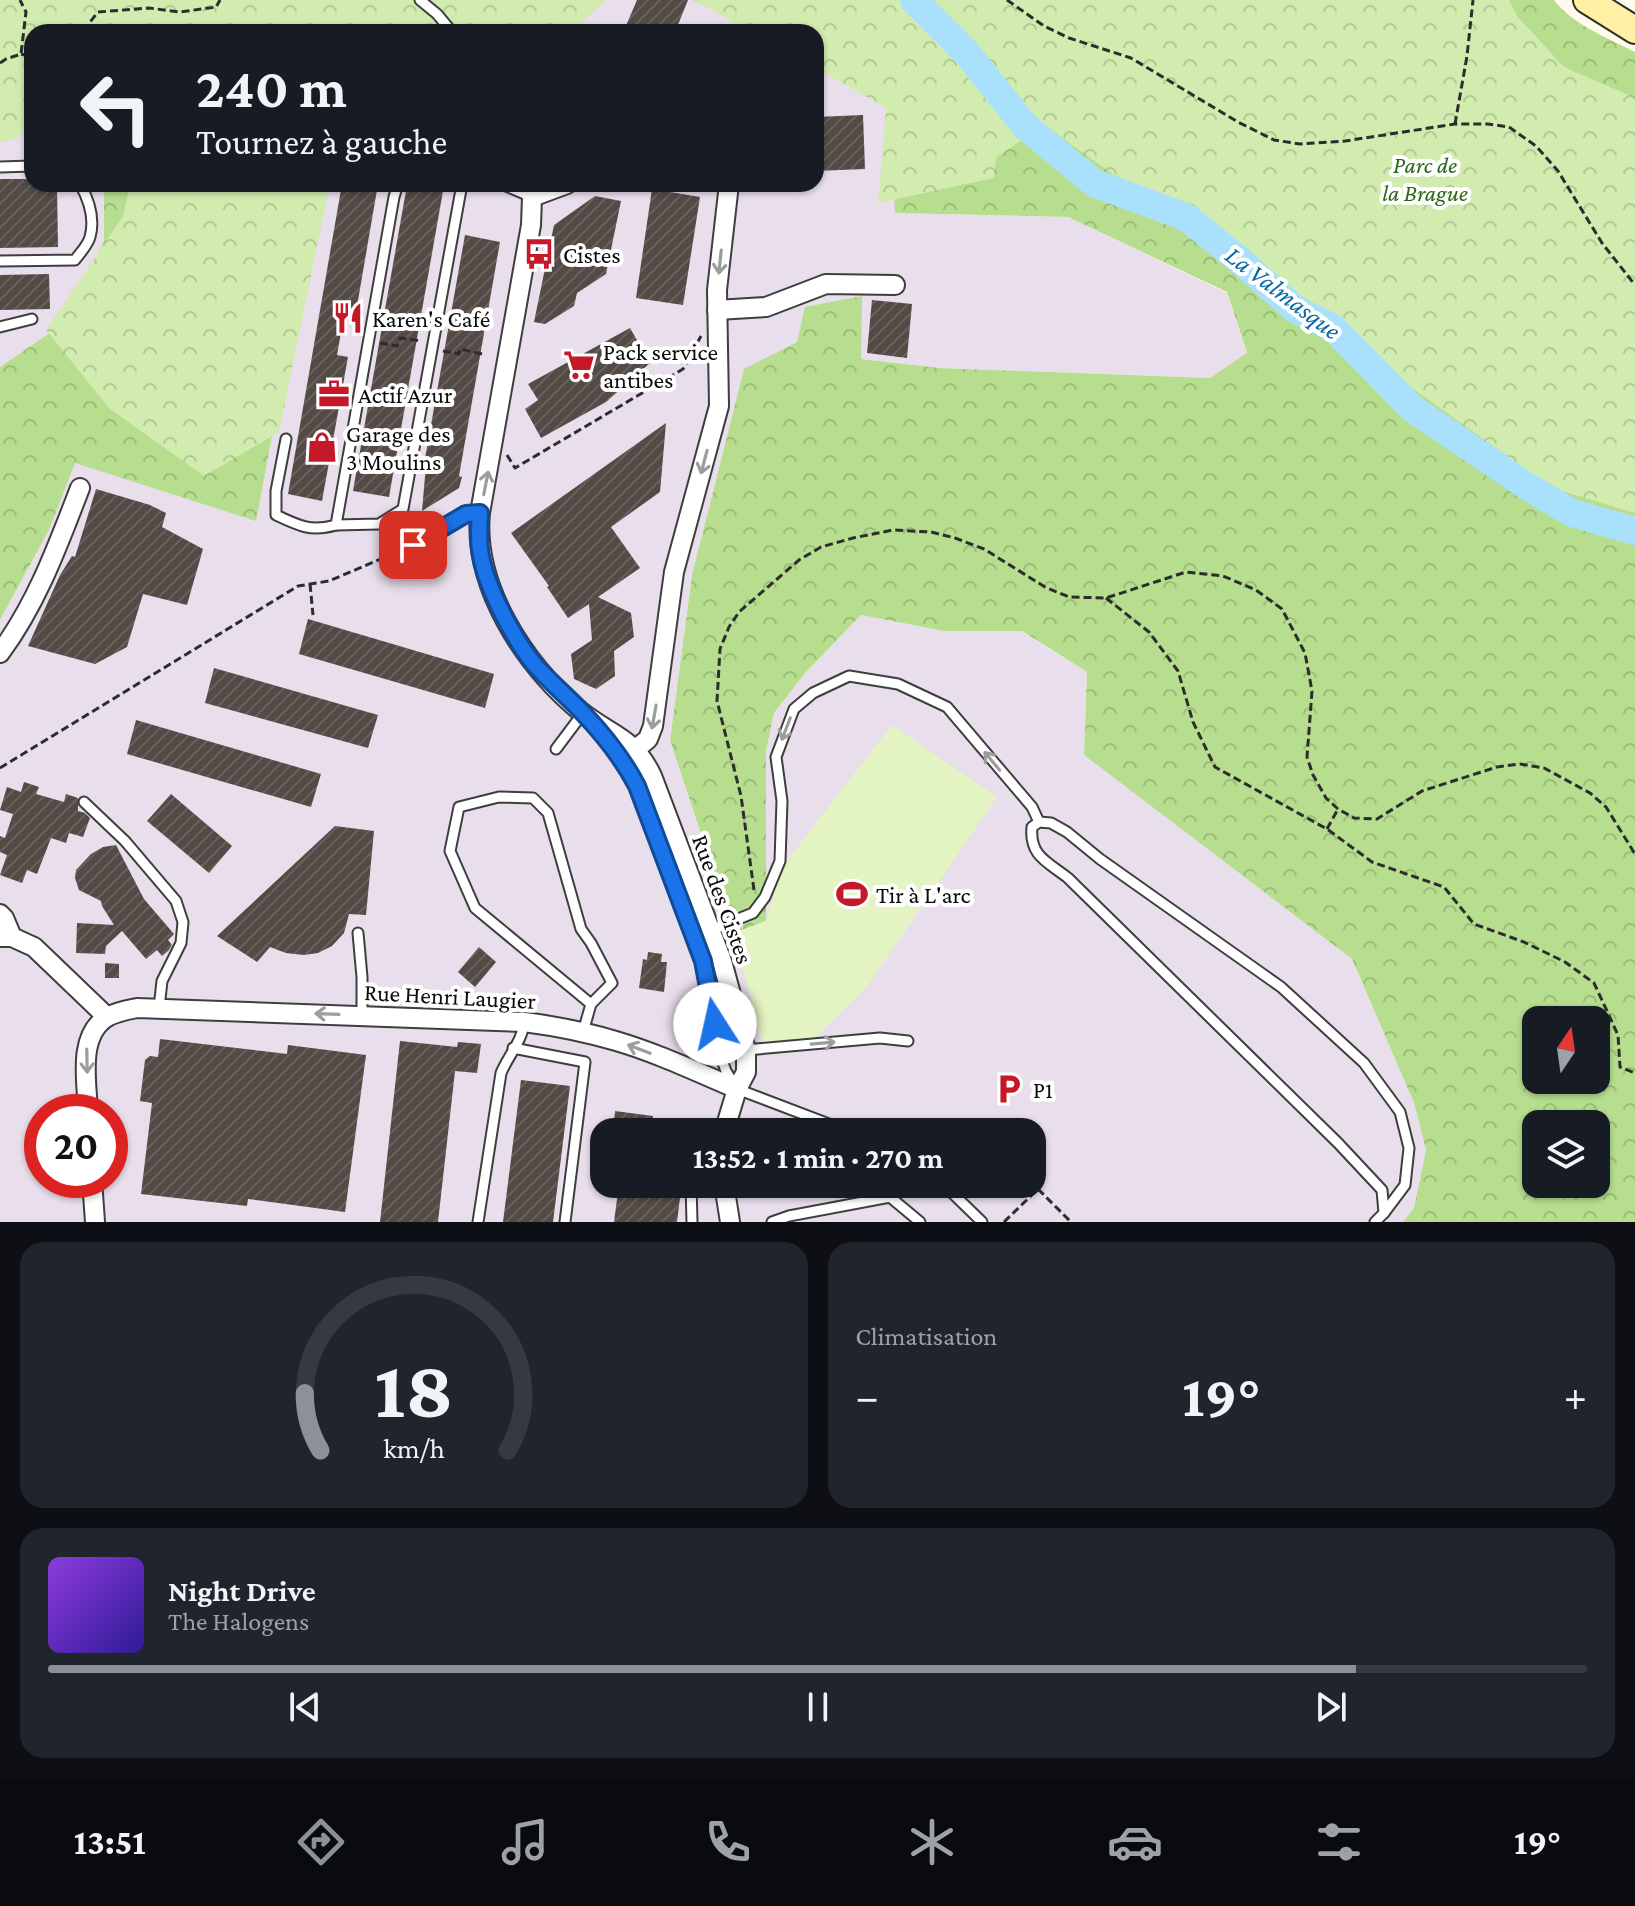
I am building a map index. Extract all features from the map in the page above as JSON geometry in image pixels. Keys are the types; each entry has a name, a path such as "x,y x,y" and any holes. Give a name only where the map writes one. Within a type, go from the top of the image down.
{"main road":[{"path":"1587,0 1635,30"}],"street":[{"name":"Rue des Cistes","path":"531,192 529,239 480,513 478,531 484,568 498,603 532,662 561,694 636,749 645,761 722,961 746,1050 746,1072 737,1089"},
{"path":"636,749 648,739 653,726 674,572 719,406 717,310 728,192"},
{"path":"717,310 766,307 826,284 895,285"},
{"path":"0,653 46,576 80,488"},
{"path":"0,914 4,918 6,937 34,947 107,1017 90,1036 86,1048 87,1094"},
{"name":"Rue Henri Laugier","path":"107,1017 137,1008 159,1008 524,1022 619,1042 737,1089"},
{"path":"728,1118 737,1089"},
{"path":"93,1198 95,1222"},
{"path":"726,1198 730,1222"}],"lane":[{"path":"420,0 445,24"},
{"path":"0,167 24,166"},
{"path":"0,261 75,260 90,240 92,220 85,192"},
{"path":"336,525 396,192"},
{"path":"286,439 276,491 276,515 297,525 319,530 336,525 379,524 403,509 461,192"},
{"path":"0,327 32,319"},
{"path":"413,545 466,514 480,513"},
{"path":"711,930 753,913 765,897 780,861 782,801 776,757 794,709 813,693 849,676 898,684 947,707 1032,807 1039,822"},
{"path":"556,749 583,713"},
{"name":"Rue des Cistes","path":"583,713 625,762 637,786 703,961 720,1055 737,1089"},
{"path":"583,1032 591,1004 612,983 581,929 548,813 533,798 499,797 459,807 450,851 475,908 591,1004"},
{"path":"84,802 125,841 176,901 183,922 181,943 162,981 159,1008"},
{"path":"1375,1222 1384,1213 1405,1185 1409,1148 1400,1112 1364,1063 1281,987 1100,859 1067,832 1051,823 1039,822 1032,827 1031,840 1037,853 1068,878 1382,1190 1384,1213"},
{"path":"358,933 362,1016"},
{"path":"478,1222 501,1073 524,1032 524,1022"},
{"path":"746,1050 880,1038 908,1041"},
{"path":"513,1048 585,1062 565,1222"},
{"path":"737,1089 813,1118"},
{"path":"772,1222 890,1197 920,1222"},
{"path":"691,1198 692,1222"},
{"path":"957,1198 982,1222"}],"path":[{"path":"20,0 26,12 25,24"},
{"path":"91,24 98,12 149,8 180,12 216,7 220,0"},
{"path":"1007,0 1044,26 1069,38 1131,58 1274,140 1300,144 1345,141 1455,124 1509,127 1536,146 1558,171 1602,243 1635,285"},
{"path":"1455,124 1473,0"},
{"path":"21,54 24,29"},
{"path":"0,63 24,55"},
{"path":"515,468 683,369 703,333"},
{"path":"368,341 397,346 400,338 459,354 460,349 482,354"},
{"path":"757,908 741,796 717,701 720,649 739,612 799,560 821,547 893,530 931,532 984,549 1045,587 1069,597 1106,598 1186,572 1223,576 1256,590 1282,609 1305,653 1312,691 1307,757 1326,798 1338,809 1354,818 1377,819 1422,791 1497,767 1520,764 1544,768 1590,793 1606,807 1635,854"},
{"path":"0,768 298,586 329,581 413,545"},
{"path":"310,584 313,615"},
{"path":"1106,598 1149,632 1178,671 1193,722 1215,767 1327,829 1372,862 1444,887 1474,924 1524,942 1565,962 1594,983 1618,1035 1620,1067 1635,1073"},
{"path":"1327,829 1338,809"},
{"path":"1046,1197 1071,1222"},
{"path":"1004,1222 1029,1198"}],"shaded area":[{"path":"597,0 692,0 746,24 574,24"},
{"path":"824,58 888,86 896,213 1068,217 1227,293 1247,354 1210,378 940,368 860,359 797,342 744,370 692,575 670,740 766,751 774,713 806,672 861,615 944,631 1021,631 1087,672 1084,755 1352,959 1414,1103 1426,1150 1414,1208 1403,1222 0,1222 0,620 49,530 75,462 256,520 318,192 824,192"},
{"path":"24,120 24,192 104,192 104,240 70,319 0,367 0,122"}],"green space":[{"path":"0,0 606,0 580,24 24,24 24,134 16,139 0,142"},
{"path":"692,0 1554,0 1581,24 1635,52 1635,1222 1403,1222 1414,1208 1426,1150 1414,1103 1352,959 1084,755 1087,672 1022,631 944,631 861,615 806,672 774,713 766,751 766,921 734,933 670,740 692,575 744,369 797,342 805,307 862,296 861,359 940,368 1210,378 1247,353 1227,292 1068,217 895,213 887,86 824,38 824,24 746,24"},
{"name":"Parc de la Brague","path":"694,0 1509,0 1517,16 1564,67 1635,98 1635,513 1552,488 1029,114 1035,131 996,158 994,178 878,203 886,108 824,73 824,24 737,24"},
{"path":"104,192 318,192 256,521 75,463 49,530 0,620 0,367 70,319 104,240"},
{"path":"128,192 328,192 279,432 204,476 110,409 46,330 123,216"},
{"name":"Tir à L'arc","path":"892,725 997,797 866,988 813,1039 762,1043 734,933 766,921 782,867"}],"building":[{"path":"637,0 688,0 678,24 627,24"},
{"path":"863,115 865,169 824,171 824,117"},
{"path":"0,179 24,179 24,192 57,192 58,247 0,248"},
{"path":"341,192 377,192 356,312 345,310 337,355 348,357 322,501 288,494"},
{"path":"406,192 443,192 389,497 353,491"},
{"path":"652,192 700,197 683,305 636,298"},
{"path":"595,196 621,201 606,274 577,293 574,306 545,324 534,322 554,225"},
{"path":"465,235 500,242 459,488 422,511 424,464"},
{"path":"49,274 50,309 0,310 0,275"},
{"path":"872,300 912,304 907,358 867,353"},
{"path":"630,328 650,363 606,402 541,438 525,409 538,400 528,384"},
{"path":"666,423 660,492 611,527 640,568 598,597 631,613 634,637 614,651 615,676 596,689 574,679 571,654 592,640 589,604 568,618 511,533"},
{"path":"96,489 166,513 162,527 203,549 187,605 143,594 127,647 95,664 28,646 60,575 72,556 75,557"},
{"path":"308,619 494,674 485,708 299,654"},
{"path":"214,668 378,715 368,748 205,703"},
{"path":"136,720 321,774 311,807 127,754"},
{"path":"24,782 39,787 36,794 64,802 66,794 78,798 78,811 90,818 83,837 69,833 66,843 51,838 37,874 27,870 22,883 0,875 7,855 0,852 0,836 5,838 13,814 0,810 7,787 21,792"},
{"path":"171,794 232,846 209,873 147,821"},
{"path":"335,826 374,831 366,915 349,914 344,933 332,946 318,953 286,953 270,947 257,962 217,936"},
{"path":"116,845 144,899 174,934 168,940 172,945 162,956 157,950 146,959 122,931 106,946 105,954 76,953 77,923 114,925 101,901 79,890 76,870 91,854 103,847"},
{"path":"479,947 496,962 475,987 458,972"},
{"path":"648,952 662,954 661,962 667,962 664,992 639,988 643,959 647,960"},
{"path":"105,963 119,964 119,978 105,978"},
{"path":"160,1039 287,1054 288,1045 366,1055 345,1212 248,1199 247,1206 141,1194 152,1103 140,1101 145,1060 150,1056 158,1057"},
{"path":"400,1041 457,1047 458,1042 481,1044 477,1073 455,1071 438,1222 380,1222"},
{"path":"521,1080 570,1086 553,1222 503,1222"},
{"path":"615,1111 653,1116 653,1118 614,1118"},
{"path":"617,1198 680,1198 677,1222 614,1222"}],"waterway":[{"name":"La Valmasque","path":"914,0 966,52 1025,126 1094,183 1186,217 1295,309 1333,328 1413,409 1572,513 1635,531"}],"place":[{"name":"Cistes","path":"539,254"},
{"name":"Karen's Café","path":"348,318"},
{"name":"Pack service antibes","path":"579,365"},
{"name":"Actif Azur","path":"334,394"},
{"name":"Garage des 3 Moulins","path":"322,447"},
{"name":"Tir à L'arc","path":"852,894"},
{"name":"P1","path":"1009,1089"}],"route":[{"path":"413,545 466,514 480,513 478,531 484,568 516,636 532,662 583,713 625,762 637,786 703,961 715,1024"}]}
